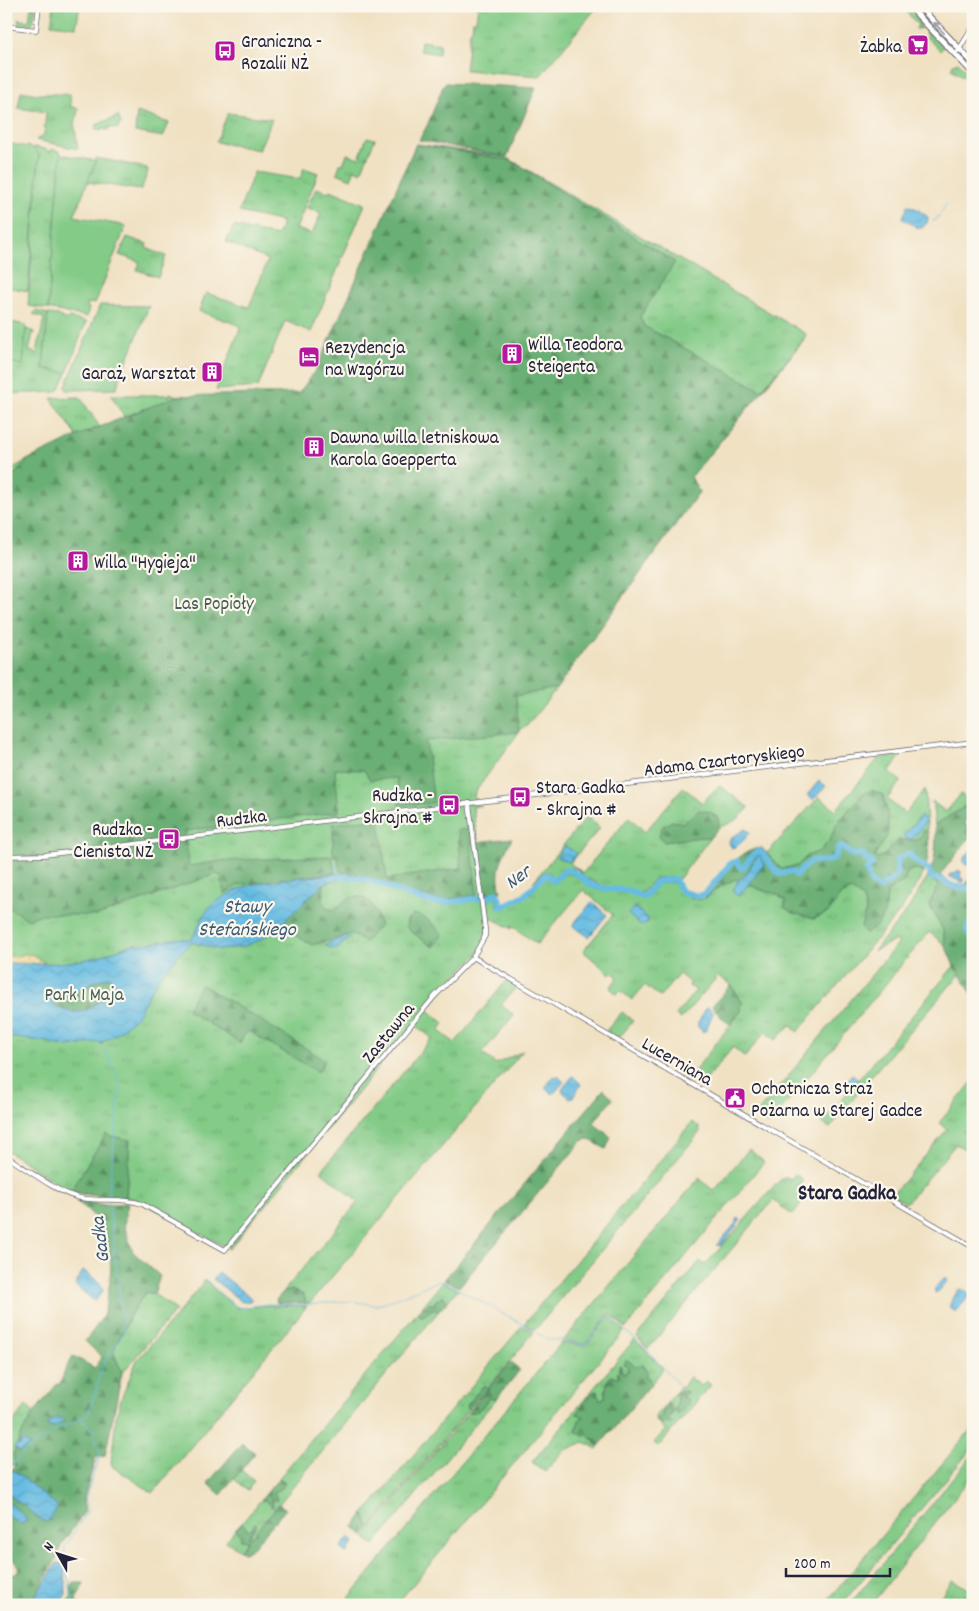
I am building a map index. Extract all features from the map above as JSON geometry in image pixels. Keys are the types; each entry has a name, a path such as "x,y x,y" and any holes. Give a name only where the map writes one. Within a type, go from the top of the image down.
{"main road":[{"path":"909,6 973,73"},
{"path":"919,6 973,63"}],"street":[{"path":"6,26 36,30 39,6"},
{"path":"956,56 973,27"},
{"name":"Adama Czartoryskiego","path":"479,802 973,742"},
{"name":"Rudzka","path":"6,856 38,855 479,802"},
{"name":"Zastawna","path":"6,1156 69,1194 82,1198 102,1200 132,1200 225,1250 434,997 473,957 486,933 469,803"},
{"name":"Lucerniana","path":"473,957 973,1247"}],"green space":[{"path":"31,6 36,6 33,23 28,26 18,25 19,18 20,20 29,21"},
{"path":"54,6 80,6 76,27 51,24"},
{"path":"478,6 598,6 540,76 465,70 470,31 472,30 473,21 476,20"},
{"path":"901,6 905,6 918,19 922,28 916,29 918,25"},
{"path":"924,26 944,47 940,51 927,38"},
{"path":"421,41 440,44 439,54 420,51"},
{"path":"958,62 973,77 973,82 951,69 953,64"},
{"path":"446,83 536,88 507,157 419,140"},
{"path":"21,91 37,94 70,94 71,107 78,108 76,121 74,122 78,149 36,140 44,135 46,112 18,108"},
{"path":"137,112 169,123 163,137 135,132"},
{"path":"228,113 272,119 259,150 216,142"},
{"path":"118,116 121,123 117,129 109,127 108,130 96,130 96,125"},
{"path":"367,137 375,139 361,172 355,169 351,179 337,173 340,164 343,164 347,154 359,158"},
{"path":"6,143 34,148 39,155 28,291 6,287"},
{"name":"Las Popioły","path":"416,144 506,157 806,334 804,340 691,477 699,492 557,688 526,727 519,729 519,732 475,792 474,799 477,799 473,805 482,805 473,807 488,936 477,955 450,981 427,1009 444,1023 439,1031 455,1043 507,980 517,986 501,1005 514,1015 482,1053 496,1064 523,1051 310,1303 306,1303 304,1295 292,1290 284,1291 358,1202 321,1171 432,1038 414,1024 229,1249 136,1199 126,1197 112,1198 70,1192 6,1150 6,472 29,459 144,409 124,417 111,395 167,395 168,397 170,393 177,396 309,394"},
{"name":"Las Popioły","path":"416,144 510,160 675,262 640,317 644,326 761,390 804,340 691,477 699,492 557,688 516,696 519,732 426,741 434,803 399,805 397,778 370,780 364,770 335,769 339,812 185,831 189,866 220,861 332,856 335,873 238,885 224,894 221,876 216,874 97,916 42,914 29,919 6,907 6,484 29,459 77,436 177,396 299,393 317,368"},
{"path":"35,147 41,150 43,148 50,152 51,149 60,151 61,154 48,309 28,306 39,155"},
{"path":"61,154 96,161 74,216 126,226 95,304 88,303 87,317 48,309"},
{"path":"96,158 147,168 148,171 141,190 87,182"},
{"path":"304,168 318,173 296,229 312,234 321,213 307,208 316,188 329,192 330,190 365,204 311,332 285,321 258,387 216,390 241,326 199,311 206,293 249,307 268,260 226,242 234,226 277,236 283,222 239,212 254,172 300,179"},
{"path":"127,237 147,244 146,248 166,256 158,277 137,270 140,262 119,255"},
{"path":"100,305 149,306 116,389 67,390 65,388"},
{"path":"36,311 48,314 43,368 67,373 59,390 56,392 6,394 6,361 23,365 26,329 35,332 35,334 33,333 29,351 37,353 44,318 34,315"},
{"path":"48,314 58,315 64,319 70,318 86,322 67,373 43,368"},
{"path":"6,321 26,325 23,365 6,361"},
{"path":"80,397 100,427 77,436 51,398"},
{"path":"901,756 889,772 901,781 887,799 905,814 925,789 927,828 917,840 898,840 888,852 879,858 874,857 887,836 886,806 863,794 838,822 829,841 820,851 807,856 797,866 781,869 774,863 767,853 819,797 836,810 879,758"},
{"path":"719,785 749,808 735,820 719,827 717,817 690,817 664,842 701,837 710,838 679,879 674,877 655,878 642,893 637,893 631,889 603,886 586,878 577,869 564,868 555,878 549,872 544,872 533,882 587,816 600,828 570,863 583,873 629,817 645,832 683,787 702,803"},
{"path":"872,790 883,795 888,821 887,836 874,857 879,858 888,852 898,840 917,840 927,828 929,851 924,873 914,869 908,871 904,881 887,892 883,916 877,925 866,934 861,927 866,910 862,897 851,890 840,896 829,912 813,919 795,914 785,908 785,900 775,893 764,891 736,879 717,888 706,898 716,882 730,866 737,859 753,850 762,848 781,869 797,866 807,856 820,851 829,841 838,822 863,794"},
{"path":"961,794 971,803 935,825 932,801 946,812"},
{"path":"971,803 973,804 973,812 964,823 973,830 973,833 940,875 951,883 965,885 973,875 973,995 954,966 945,945 943,930 929,904 938,887 936,882 928,876 936,845 935,825"},
{"path":"699,810 710,812 718,818 719,827 710,838 701,837 664,842 659,835 663,826 672,821 683,823"},
{"path":"379,818 387,879 461,868 458,830 470,829 477,895 442,900 413,894 371,878 340,871 338,860 333,854 333,824"},
{"path":"512,838 499,870 501,892 493,891 490,895 486,894 477,842"},
{"path":"914,869 924,873 902,909 798,1032 790,1025 776,1040 765,1032 745,1057 733,1047 702,1085 689,1078 741,1011 742,1002 731,985 718,976 681,1019 676,1015 696,990 689,986 690,983 679,974 660,997 645,985 632,1000 620,990 617,994 610,988 618,977 612,972 610,974 583,951 613,915 583,890 537,944 512,926 512,929 489,917 486,900 494,896 496,897 498,907 501,909 528,896 546,877 554,884 565,874 575,876 594,888 604,891 629,893 644,899 658,883 673,882 686,896 700,899 707,897 735,879 764,891 775,893 803,915 813,919 829,912 840,896 851,890 862,897 866,910 861,927 886,908 887,892 904,881 908,871"},
{"path":"928,876 936,882 938,887 929,905 943,930 945,945 929,932 769,1124 755,1116 899,942 896,940 874,951 906,912"},
{"path":"324,883 323,901 327,908 334,910 347,900 358,897 367,900 371,904 380,925 365,942 351,934 312,945 279,926"},
{"path":"414,914 427,919 443,934 433,947 406,926 407,920"},
{"path":"954,966 960,974 874,1073 830,1128 822,1123"},
{"name":"Park 1 Maja","path":"109,977 115,986 111,997 100,1001 87,1010 65,1011 55,1006 49,997 50,994 71,991"},
{"path":"201,984 325,1060 318,1072 248,1031 240,1043 187,1010"},
{"path":"731,985 742,1002 741,1011 730,1024 712,1006"},
{"path":"622,1012 633,1021 619,1038 606,1031"},
{"path":"973,1081 973,1139 965,1149 956,1144 906,1203 892,1195 948,1129 939,1123"},
{"path":"604,1089 613,1099 593,1123 611,1137 606,1149 588,1139 582,1141 459,1287 444,1280"},
{"path":"692,1122 699,1127 700,1132 535,1330 524,1324"},
{"path":"106,1134 130,1140 126,1197 112,1198 70,1192"},
{"path":"749,1149 764,1162 626,1328 609,1314 585,1344 564,1340 699,1178 714,1191"},
{"path":"795,1174 803,1180 799,1185 809,1194 792,1215 773,1200 648,1349 637,1337 700,1261 705,1265 780,1180 787,1177 791,1179"},
{"path":"75,1201 105,1205 128,1203 124,1225 133,1252 160,1276 154,1294 146,1292 132,1312 113,1351 122,1373 105,1456 96,1457 83,1501 85,1511 61,1545 58,1556 33,1599 39,1605 6,1605 6,1572 15,1575 20,1568 6,1552 8,1537 6,1535 6,1475 15,1466 13,1455 19,1439 33,1414 57,1384 60,1384 73,1356 95,1368 102,1357 85,1341 104,1313 110,1279 110,1253 102,1229 95,1218"},
{"path":"205,1280 238,1308 267,1305 307,1306 153,1493 113,1467 111,1463 116,1417 121,1399 137,1360"},
{"path":"442,1282 458,1289 447,1302 443,1297 427,1308 423,1306"},
{"path":"292,1290 304,1295 306,1303 277,1303 276,1300 284,1291"},
{"path":"146,1292 154,1294 176,1310 122,1373 113,1352 132,1312"},
{"path":"443,1297 447,1302 438,1312 432,1309 423,1316 416,1314 423,1306 427,1308 429,1303 434,1305 436,1300"},
{"path":"432,1309 438,1312 249,1540 248,1537 254,1529 255,1523 248,1530 242,1523 261,1500 265,1500 271,1507 273,1506 271,1499 276,1500 274,1492 282,1488 285,1482 279,1478 416,1314 423,1316"},
{"path":"609,1317 625,1330 396,1605 343,1605 562,1342 585,1346"},
{"path":"522,1326 534,1332 488,1388 484,1385 466,1407 469,1409 369,1528 364,1514"},
{"path":"635,1339 663,1369 652,1383 647,1380 645,1371 640,1366 628,1366 627,1372 624,1374 619,1367 619,1377 609,1379 606,1382 607,1391 605,1397 600,1400 597,1390 588,1397 577,1414 584,1416 576,1431 583,1436 589,1435 595,1439 596,1445 599,1446 597,1449 584,1442 563,1451 545,1472 532,1462"},
{"path":"627,1360 636,1366 643,1365 642,1367 648,1372 645,1376 652,1383 599,1446 596,1445 595,1439 592,1439 589,1435 583,1436 576,1431 579,1420 584,1417 577,1414 588,1397 594,1392 598,1390 600,1400 605,1397 606,1386 610,1376 619,1377 617,1374 620,1369 619,1365 624,1374 627,1372 628,1366 624,1364"},
{"path":"511,1362 520,1370 496,1399 489,1398 478,1411 468,1413"},
{"path":"690,1377 701,1386 706,1381 711,1385 658,1447 654,1443 665,1430 660,1424 677,1410 681,1397 684,1395 681,1391 675,1393 680,1387 682,1388"},
{"path":"484,1385 488,1388 469,1409 466,1407"},
{"path":"687,1391 681,1397 687,1399 689,1403 678,1415 677,1410 672,1413 668,1419 671,1424 660,1424 657,1420 661,1417 668,1403 671,1404 671,1411 676,1408 677,1397 674,1394"},
{"path":"674,1394 677,1397 676,1407 671,1411 664,1409 661,1417 657,1420 658,1423 654,1419"},
{"path":"489,1398 496,1399 374,1545 364,1536 468,1413 478,1411"},
{"path":"26,1406 33,1414 19,1439 15,1466 6,1462 6,1432"},
{"path":"973,1427 973,1447 841,1605 824,1605"},
{"path":"242,1443 255,1453 221,1495 208,1483"},
{"path":"973,1454 973,1474 871,1605 849,1605"},
{"path":"241,1470 254,1481 248,1490 234,1479"},
{"path":"279,1478 285,1482 282,1488 274,1492 277,1500 271,1499 273,1507 265,1500 261,1500"},
{"path":"279,1504 286,1509 252,1548 245,1553 240,1550 248,1541 241,1540 241,1536 236,1529 242,1523 248,1530 255,1523 257,1524 248,1537 249,1539"},
{"path":"364,1514 369,1528 363,1535 354,1527"},
{"path":"236,1529 241,1536 241,1540 248,1540 240,1550 226,1541"},
{"path":"952,1580 973,1591 973,1600 963,1595 961,1597 957,1596 953,1605 949,1605 939,1599"},
{"path":"72,1583 84,1583 76,1600 78,1605 67,1605 68,1600 71,1598"},
{"path":"963,1595 973,1600 973,1605 953,1605 957,1596 961,1597"}],"sand":[{"path":"25,954 34,955 45,963 23,965 6,963 6,955 14,957"}],"water":[{"path":"907,205 928,217 927,223 922,228 918,228 902,218"},
{"path":"819,781 826,786 813,800 807,795"},
{"path":"921,816 926,822 915,836 910,840 903,836"},
{"path":"745,829 750,832 740,844 732,848 729,843 731,838"},
{"path":"565,846 576,853 568,862 557,857"},
{"path":"973,848 973,862 966,865 964,858"},
{"path":"757,855 760,855 764,864 739,896 733,890 739,879 746,875"},
{"path":"959,870 961,872 960,877 964,880 963,883 949,876"},
{"name":"Stawy Stefańskiego","path":"342,873 350,876 324,883 274,931 260,940 242,947 220,950 192,942 158,978 136,1017 115,1035 102,1042 102,1045 99,1042 68,1047 42,1041 6,1037 6,963 71,962 98,956 136,943 138,945 172,939 191,940 210,907 239,889 291,878","holes":["109,977 115,986 111,996 87,1010 76,1012 65,1010 55,1005 49,997 50,994 54,993 79,990 105,978"]},
{"path":"592,902 607,915 589,937 573,926"},
{"path":"635,907 648,919 648,922 641,926 628,914"},
{"path":"348,936 350,938 337,950 326,946 328,943"},
{"path":"707,1007 713,1013 706,1030 703,1032 698,1027 698,1022"},
{"path":"852,1074 858,1079 846,1093 841,1088"},
{"path":"554,1076 559,1077 564,1082 553,1094 545,1088"},
{"path":"573,1076 581,1084 574,1096 570,1098 562,1091"},
{"path":"738,1218 741,1220 721,1246 717,1245 736,1223"},
{"path":"84,1271 100,1283 103,1291 94,1301 75,1285"},
{"path":"218,1274 221,1274 252,1299 242,1302 213,1279"},
{"path":"945,1277 948,1280 935,1293 935,1288"},
{"path":"962,1289 970,1295 956,1312 950,1308 950,1304 958,1290"},
{"path":"55,1418 61,1418 64,1421 53,1427 47,1425"},
{"path":"21,1440 30,1445 20,1452 14,1448 16,1445 21,1445"},
{"path":"13,1471 58,1507 47,1522 34,1515 25,1505 19,1503 6,1492 6,1483 9,1484 11,1482 9,1473"},
{"path":"6,1505 13,1505 26,1518 26,1522 19,1524 6,1514"},
{"path":"349,1537 354,1542 347,1553 341,1547"},
{"path":"57,1563 65,1564 66,1594 59,1605 41,1605 35,1601 35,1597"}],"waterway":[{"path":"972,36 966,47 973,56"},
{"path":"933,221 936,220 946,205"},
{"path":"968,738 973,732"},
{"name":"Ner","path":"342,877 353,877 376,882 411,896 440,903 491,897 496,893 501,907 525,895 545,875 554,881 565,870 573,872 597,887 629,891 644,897 657,881 675,879 683,892 698,896 705,894 731,863 737,861 741,868 744,867 754,853 760,851 781,874 791,871 797,875 801,869 812,861 832,860 838,848 842,847 853,855 863,854 864,859 871,861 872,864 867,869 868,875 872,883 880,889 885,883 887,884 895,877 897,860 907,854 911,855 913,859 928,869 932,878 954,887 973,887"},
{"path":"336,862 337,874"},
{"name":"Ner","path":"973,921 969,924 967,930 969,934 973,934"},
{"name":"Gadka","path":"6,1471 41,1439 88,1413 104,1363 124,1332 108,1196 120,1090 119,1080 105,1050"},
{"path":"206,1280 227,1300 241,1308 268,1304 301,1305 350,1301 375,1305 382,1304 439,1281 445,1282 533,1330"},
{"path":"537,1333 550,1340 562,1340 584,1345 609,1316 646,1349 678,1384"},
{"name":"Gadka","path":"73,1605 64,1548 88,1510 85,1499 100,1454 93,1431 81,1419"}],"place":[{"name":"Żabka","path":"918,45"},
{"name":"Graniczna - Rozalii NŻ","path":"225,51"},
{"name":"Willa Teodora Steigerta","path":"512,354"},
{"name":"Rezydencja na Wzgórzu","path":"309,357"},
{"name":"Garaż, Warsztat","path":"212,372"},
{"name":"Dawna willa letniskowa Karola Goepperta","path":"314,447"},
{"name":"Willa \"Hygieja\"","path":"78,561"},
{"name":"Stara Gadka - Skrajna #","path":"520,797"},
{"name":"Rudzka - Skrajna #","path":"449,805"},
{"name":"Rudzka - Cienista NŻ","path":"169,839"},
{"name":"Ochotnicza Straż Pożarna w Starej Gadce","path":"735,1098"}],"district":[{"name":"Stara Gadka","path":"847,1192"}]}
